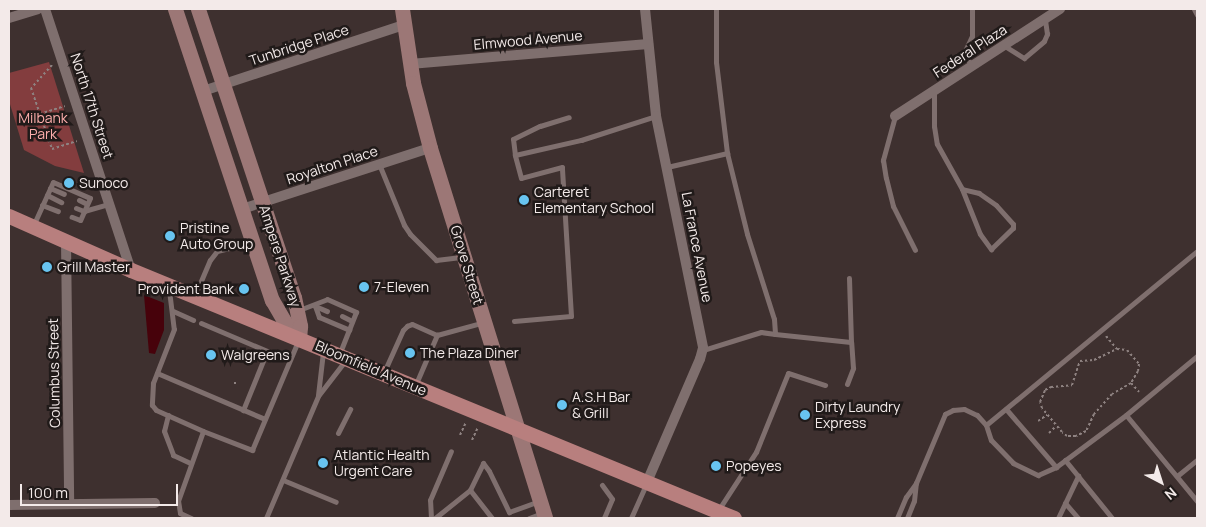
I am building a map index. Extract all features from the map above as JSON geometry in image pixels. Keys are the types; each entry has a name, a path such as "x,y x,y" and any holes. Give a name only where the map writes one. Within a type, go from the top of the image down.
{"main road":[{"name":"Bloomfield Avenue","path":"9,216 132,270 734,518"}],"street":[{"path":"9,18 38,9"},
{"name":"North 17th Street","path":"45,9 132,270"},
{"name":"Ampere Parkway","path":"175,9 272,300 284,321 299,339"},
{"name":"Ampere Parkway","path":"198,9 298,311 299,339"},
{"name":"Grove Street","path":"402,9 410,64 430,148 518,430 540,512"},
{"name":"La France Avenue","path":"645,9 656,116 702,351"},
{"name":"Federal Plaza","path":"895,116 1060,9"},
{"name":"Tunbridge Place","path":"203,91 404,25"},
{"name":"Elmwood Avenue","path":"410,64 648,44"},
{"name":"Royalton Place","path":"242,209 430,148"},
{"name":"Columbus Street","path":"66,241 69,504"},
{"path":"647,482 702,351"},
{"path":"9,505 155,503"}],"lane":[{"path":"716,9 716,62 727,153 747,234 774,319 776,334"},
{"path":"972,9 972,36 964,54 972,66"},
{"path":"1194,9 1197,15"},
{"path":"1004,46 1024,58 1044,42 1047,34 1044,19"},
{"path":"934,90 934,126 937,144 962,189 980,234 991,249 1013,228 1013,224 996,205 980,193 962,189"},
{"path":"514,155 581,140 656,116"},
{"path":"895,116 883,160 893,206 915,250"},
{"path":"514,321 571,316 562,167 521,178 514,155 513,139 540,126 569,117"},
{"path":"667,166 727,153"},
{"path":"379,164 404,225 410,234 436,260 464,256"},
{"path":"33,226 53,182 90,198 80,220 72,217"},
{"path":"50,188 64,194"},
{"path":"47,195 61,202"},
{"path":"79,200 87,204"},
{"path":"76,208 84,211 110,204"},
{"path":"42,205 58,211"},
{"path":"195,296 210,260 217,251 253,243"},
{"path":"986,425 1197,251"},
{"path":"847,384 853,368 849,278"},
{"path":"167,284 173,311 174,329 153,383 152,405 156,410 203,431 252,450 299,339"},
{"path":"266,518 318,396 343,357 349,330 356,312 327,299 315,306 298,311"},
{"path":"315,306 327,310"},
{"path":"315,306 319,317 349,330"},
{"path":"173,311 193,320"},
{"path":"342,316 352,321"},
{"path":"383,374 403,330 407,326 412,324 437,335 484,322"},
{"path":"201,323 267,351 243,410"},
{"path":"702,351 761,332 851,342"},
{"path":"414,387 437,335"},
{"path":"318,396 323,349"},
{"path":"897,518 906,497 916,483 945,414 953,410 964,409 977,415 986,425 991,440 1013,463 1038,476 1056,467 1126,415 1197,356"},
{"path":"156,373 265,419"},
{"path":"717,511 756,452 788,373 825,384"},
{"path":"338,433 350,409"},
{"path":"1006,409 1056,467"},
{"path":"168,415 164,431 173,454 190,463"},
{"path":"1126,415 1197,501"},
{"path":"191,518 180,513 178,501 203,431"},
{"path":"431,518 430,500 451,450"},
{"path":"1065,460 1112,518"},
{"path":"1177,476 1197,460"},
{"path":"436,518 470,490 483,463 489,471 509,512 540,512"},
{"path":"1058,518 1078,476"},
{"path":"283,480 336,502"},
{"path":"631,518 647,482"},
{"path":"907,518 914,501 916,483"},
{"path":"602,485 612,499 604,518"},
{"path":"470,490 492,518"},
{"path":"1065,503 1078,518"}],"path":[{"path":"52,65 31,88 52,149 77,141"},
{"path":"40,114 65,106"},
{"path":"1105,335 1117,350"},
{"path":"1117,350 1127,350 1139,364 1138,370 1130,383 1103,402 1086,430 1076,436 1068,436 1056,426 1040,402 1044,390 1051,387 1072,385 1080,362 1094,360 1117,350"},
{"path":"1130,383 1139,392"},
{"path":"1038,421 1048,415"},
{"path":"460,435 466,422"},
{"path":"1049,433 1056,426"},
{"path":"472,440 478,427"},
{"path":"1086,430 1087,435"}],"green space":[{"name":"Milbank Park","path":"49,62 84,173 55,166 24,150 9,101 9,73"}],"shaded area":[{"path":"144,295 164,303 164,330 155,354 149,353"}],"place":[{"name":"Sunoco","path":"69,183"},
{"name":"Carteret Elementary School","path":"524,200"},
{"name":"Pristine Auto Group","path":"170,236"},
{"name":"Grill Master","path":"47,267"},
{"name":"7-Eleven","path":"364,287"},
{"name":"Provident Bank","path":"244,289"},
{"name":"The Plaza Diner","path":"410,353"},
{"name":"Walgreens","path":"211,355"},
{"name":"A.S.H Bar & Grill","path":"562,405"},
{"name":"Dirty Laundry Express","path":"805,415"},
{"name":"Atlantic Health Urgent Care","path":"323,463"},
{"name":"Popeyes","path":"716,466"}]}
